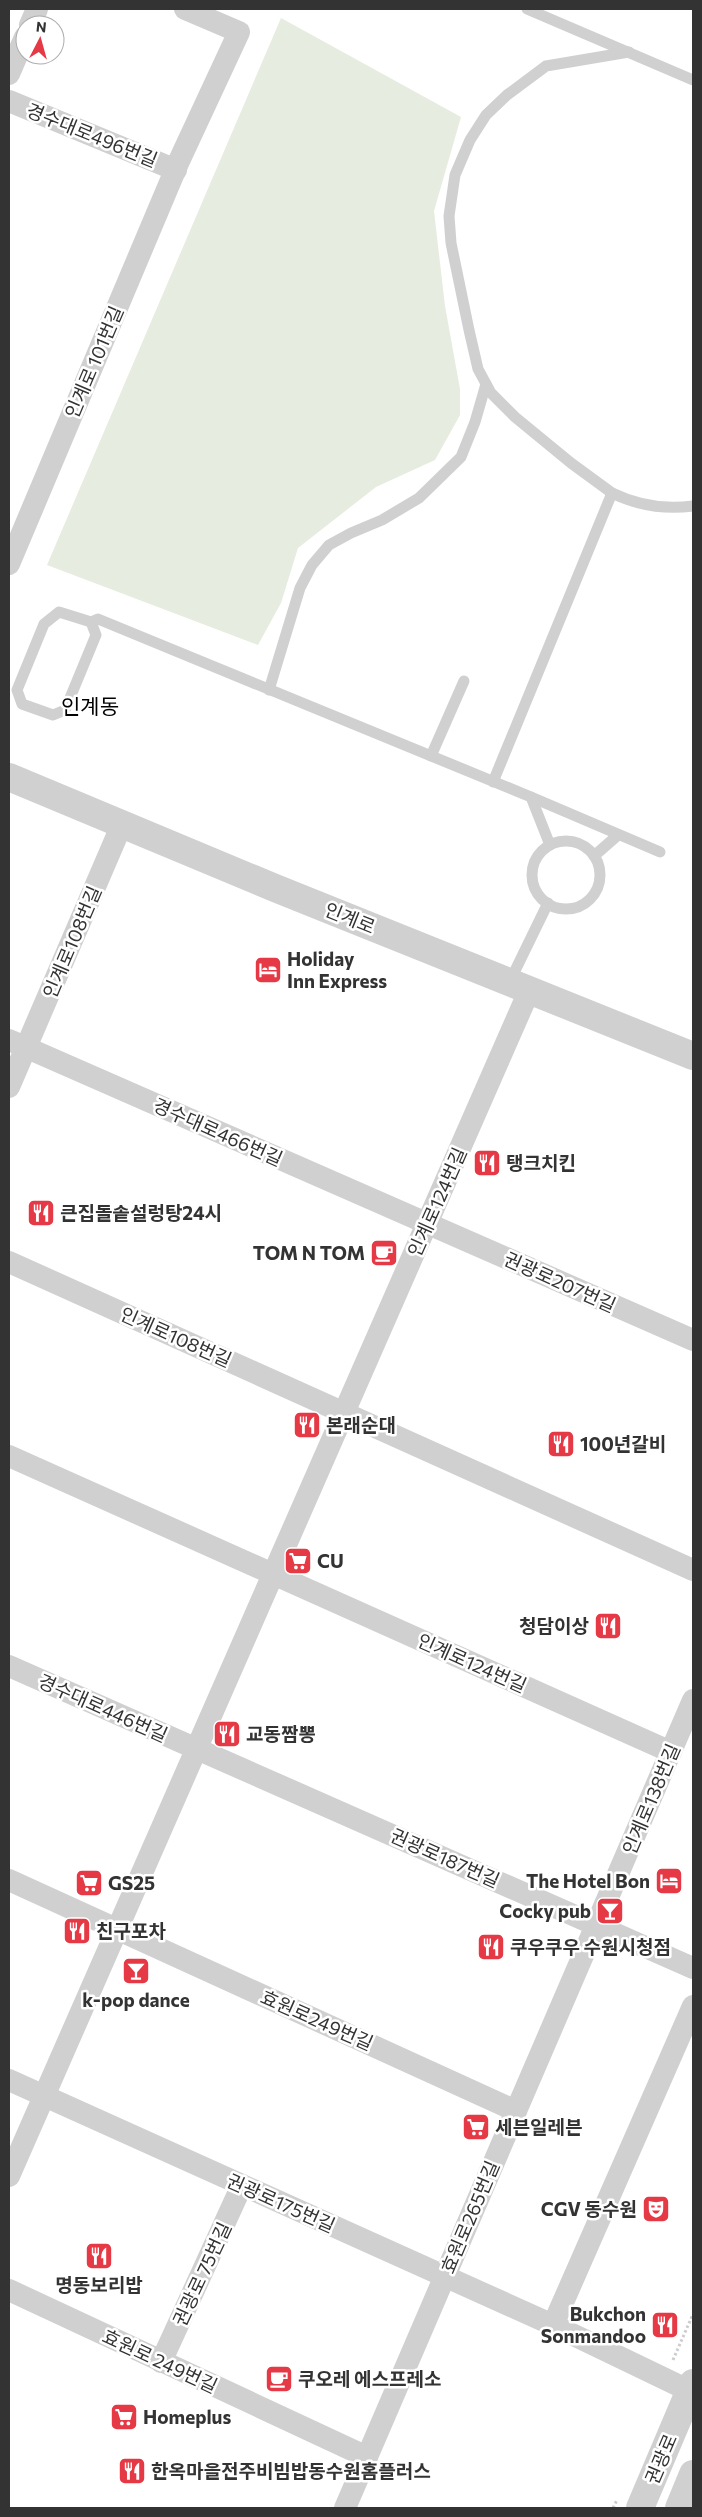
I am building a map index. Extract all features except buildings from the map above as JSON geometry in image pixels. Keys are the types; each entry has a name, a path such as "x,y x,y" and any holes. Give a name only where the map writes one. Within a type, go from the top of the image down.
{"street":[{"name":"인계로 101번길","path":"9,564 178,166 239,32 185,9"},
{"path":"9,74 15,60"},
{"name":"경수대로496번길","path":"9,101 178,166"},
{"name":"인계로","path":"9,777 519,987 693,1056"},
{"name":"인계로108번길","path":"9,1087 17,1044 122,824"},
{"name":"인계로124번길","path":"196,1749 427,1223 519,987"},
{"name":"경수대로466번길","path":"17,1044 427,1223"},
{"name":"권광로207번길","path":"427,1223 693,1340"},
{"name":"인계로108번길","path":"9,1262 344,1413"},
{"path":"344,1413 693,1570"},
{"path":"9,1456 273,1574"},
{"name":"인계로124번길","path":"273,1574 671,1752"},
{"name":"경수대로446번길","path":"9,1666 196,1749"},
{"name":"인계로138번길","path":"596,1925 693,1700"},
{"path":"9,2176 196,1749"},
{"name":"권광로187번길","path":"196,1749 693,1968"},
{"name":"효원로249번길","path":"9,1880 516,2111"},
{"name":"효원로265번길","path":"345,2508 596,1925"},
{"path":"553,2325 693,2006"},
{"name":"권광로175번길","path":"9,2080 692,2387"},
{"name":"권광로 75번길","path":"162,2362 242,2186"},
{"name":"효원로 249번길","path":"9,2290 367,2457"},
{"name":"권광로","path":"640,2508 692,2387"},
{"name":"권광로","path":"679,2508 693,2474"}],"lane":[{"path":"526,9 693,80"},
{"path":"629,52 546,66 507,95 486,116 470,140 455,176 449,216 451,242 478,369 491,393 515,417 571,463 612,493 629,501 650,506 673,509 693,506"},
{"path":"269,690 300,588 312,565 329,545 382,520 419,498 461,457 475,422 486,384"},
{"path":"493,782 612,493"},
{"path":"91,622 96,635 66,710 53,716 22,704 17,690 44,624 58,612 91,622 98,620 531,797 660,852"},
{"path":"431,756 464,681"},
{"path":"531,797 550,845"},
{"path":"594,856 618,835"},
{"path":"560,841 572,841 583,845 594,856 600,874 598,885 593,895 585,903 564,909 548,903 537,893 532,883 534,861 540,852 550,845 560,841"},
{"path":"519,987 548,903"}],"path":[{"path":"671,2366 693,2314"}],"shaded area":[{"path":"281,18 461,117 434,211 445,306 460,389 460,415 435,460 376,487 298,548 281,603 258,645 47,565"}],"place":[{"name":"Holiday Inn Express","path":"268,970"},
{"name":"탱크치킨","path":"487,1163"},
{"name":"큰집돌솥설렁탕24시","path":"41,1213"},
{"name":"TOM N TOM","path":"384,1253"},
{"name":"본래순대","path":"307,1425"},
{"name":"100년갈비","path":"561,1444"},
{"name":"CU","path":"298,1561"},
{"name":"청담이상","path":"608,1626"},
{"name":"교동짬뽕","path":"227,1734"},
{"name":"The Hotel Bon","path":"669,1881"},
{"name":"GS25","path":"89,1883"},
{"name":"Cocky pub","path":"610,1911"},
{"name":"친구포차","path":"77,1931"},
{"name":"쿠우쿠우 수원시청점","path":"491,1947"},
{"name":"k-pop dance","path":"136,1971"},
{"name":"세븐일레븐","path":"476,2127"},
{"name":"CGV 동수원","path":"656,2209"},
{"name":"명동보리밥","path":"99,2256"},
{"name":"Bukchon Sonmandoo","path":"665,2325"},
{"name":"쿠오레 에스프레소","path":"279,2379"},
{"name":"Homeplus","path":"124,2417"},
{"name":"한옥마을전주비빔밥동수원홈플러스","path":"132,2471"}],"district":[{"name":"인계동","path":"90,707"}]}
